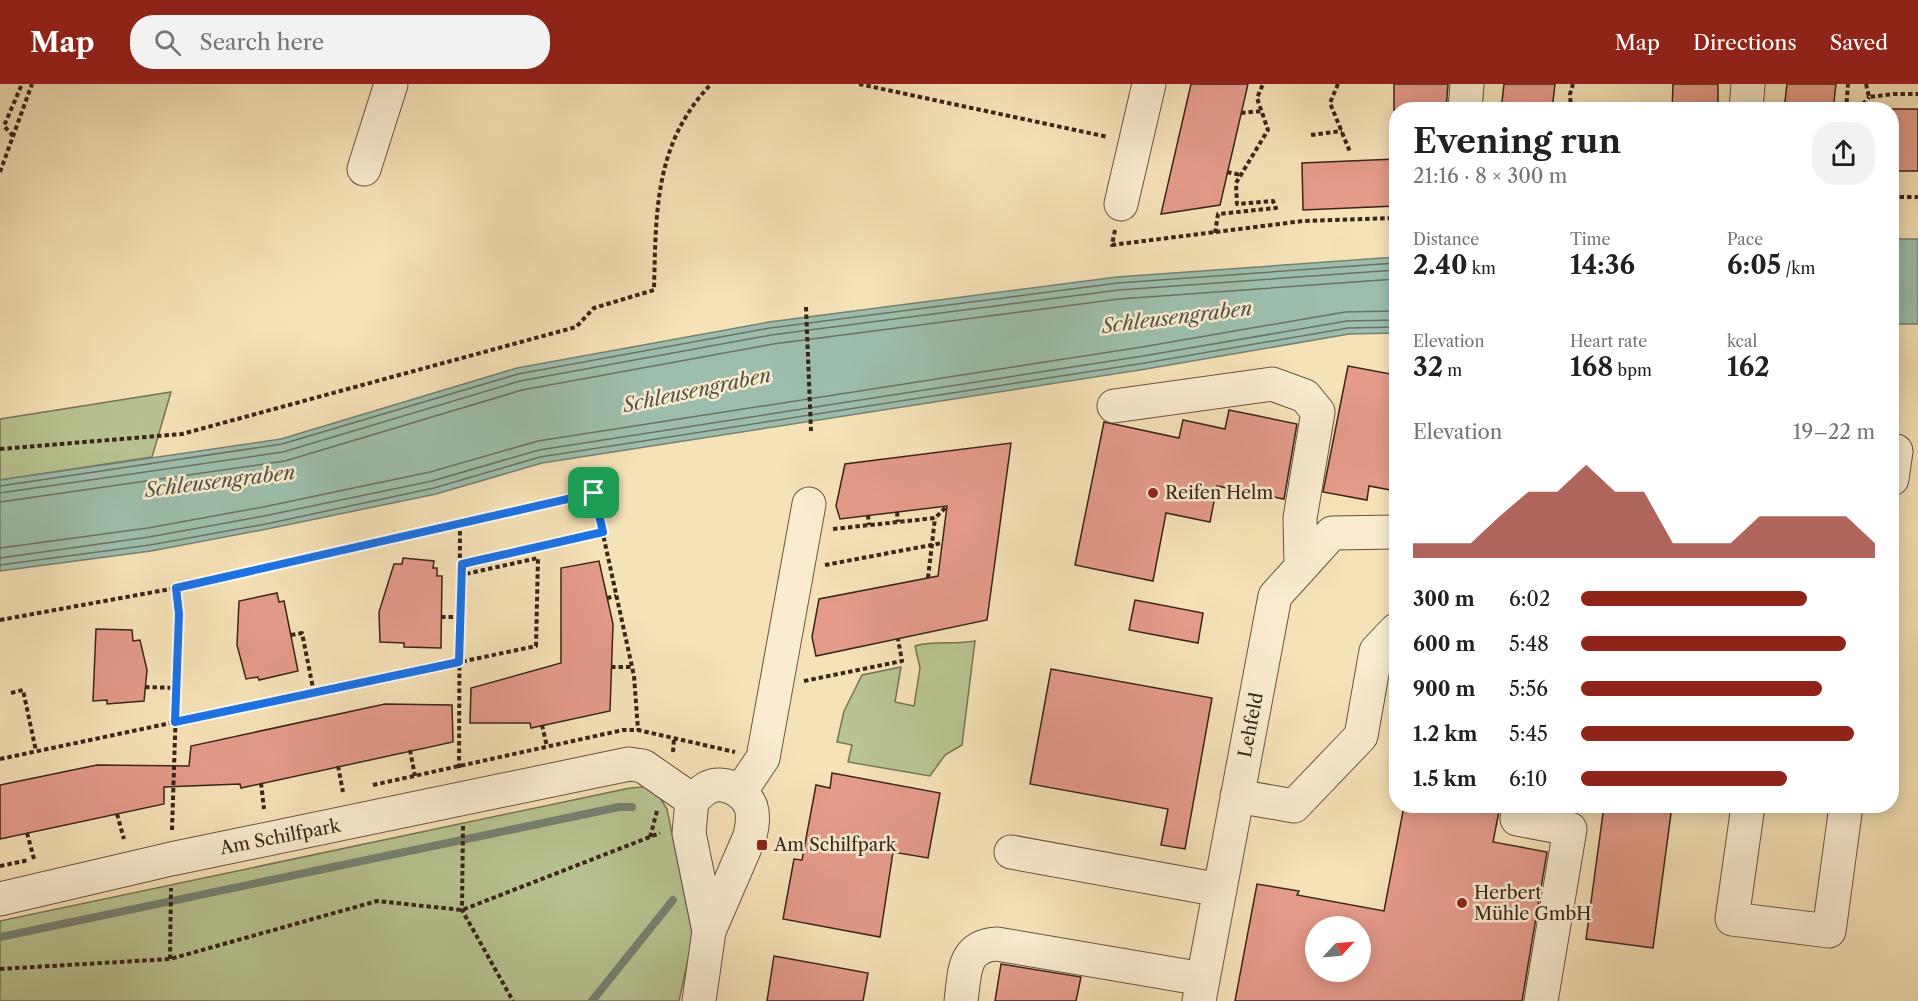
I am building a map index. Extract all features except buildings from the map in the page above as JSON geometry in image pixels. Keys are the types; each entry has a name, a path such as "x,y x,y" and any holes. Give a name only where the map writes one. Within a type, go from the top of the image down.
{"street":[{"path":"364,169 391,84"},
{"path":"1121,204 1149,84"},
{"path":"1466,102 1467,84"},
{"path":"1747,102 1748,84"},
{"path":"1114,406 1272,384 1305,396 1318,412 1300,518 1301,567"},
{"path":"740,792 763,758 809,504"},
{"name":"Lehfeld","path":"1201,990 1275,596 1332,533 1389,532"},
{"path":"1237,796 1294,806 1361,736 1376,651 1389,637"},
{"name":"Am Schilfpark","path":"0,899 171,872 464,811 629,764 643,766 692,800"},
{"path":"699,1001 709,931 750,836 753,821 751,806 740,792 725,785 709,787 692,800 689,833 709,931"},
{"path":"1518,813 1517,819 1570,829 1541,1001"},
{"path":"1747,813 1732,919 1828,931 1845,813"},
{"path":"1011,852 1220,890"},
{"path":"961,1001 967,963 973,951 984,945 997,944 1201,990"}],"path":[{"path":"13,136 2,125 22,84"},
{"path":"0,172 32,84"},
{"path":"0,449 182,434 576,327 594,308 654,290 656,211 662,170 672,142 685,118 711,84"},
{"path":"859,84 1135,143"},
{"path":"1215,233 1218,214 1276,208 1273,201 1237,204 1236,183 1268,130 1257,98 1263,84"},
{"path":"1338,84 1330,104 1350,152"},
{"path":"1570,102 1573,84"},
{"path":"1847,102 1848,84"},
{"path":"1866,84 1869,98"},
{"path":"1865,102 1869,98 1894,94 1918,94"},
{"path":"1241,113 1262,111"},
{"path":"1311,135 1342,131"},
{"path":"1227,172 1241,175"},
{"path":"1899,197 1918,197"},
{"path":"1112,245 1303,221 1389,218"},
{"path":"807,307 812,431"},
{"path":"0,620 176,588 594,493 632,667 638,730"},
{"path":"928,578 935,518 947,506"},
{"path":"897,512 898,522"},
{"path":"868,515 869,525"},
{"path":"830,529 935,518"},
{"path":"460,523 462,564 459,766 464,811 462,910 513,1001"},
{"path":"462,564 603,532"},
{"path":"824,565 942,543"},
{"path":"0,759 536,646 538,558 461,575"},
{"path":"170,959 179,614 176,588"},
{"path":"607,598 616,596"},
{"path":"441,617 460,617"},
{"path":"291,635 302,633 314,693"},
{"path":"800,682 902,661 898,639"},
{"path":"611,667 632,667"},
{"path":"145,687 177,688"},
{"path":"11,693 23,690 36,751"},
{"path":"542,725 547,747"},
{"path":"410,750 415,776"},
{"path":"338,766 343,792"},
{"path":"261,783 264,809"},
{"path":"117,814 124,839"},
{"path":"27,833 34,859"},
{"path":"0,969 170,959 377,901 462,910 662,833 689,833"}],"green space":[{"path":"171,392 152,457 0,480 0,419"},
{"path":"975,641 962,745 945,755 930,776 848,762 852,745 837,742 844,711 862,675 901,667 895,702 914,706 920,668 915,646"},
{"path":"653,786 667,809 693,937 679,1001 0,1001 0,921 630,788"}],"water":[{"path":"1899,239 1918,239 1918,324 1899,324"},
{"name":"Schleusengraben","path":"1389,258 1389,333 1349,334 1146,369 542,463 436,494 267,529 151,551 0,571 0,480 281,439 517,368 769,322 1117,277"}],"waterway":[{"path":"0,937 619,807 632,807"},
{"path":"592,1001 673,900"}],"place":[{"name":"Reifen Helm","path":"1153,493"},
{"name":"Am Schilfpark","path":"762,845"},
{"name":"Herbert Mühle GmbH","path":"1462,903"}],"route":[{"path":"594,493 603,532 462,564 459,662 175,722 179,614 176,588 594,493"}]}
